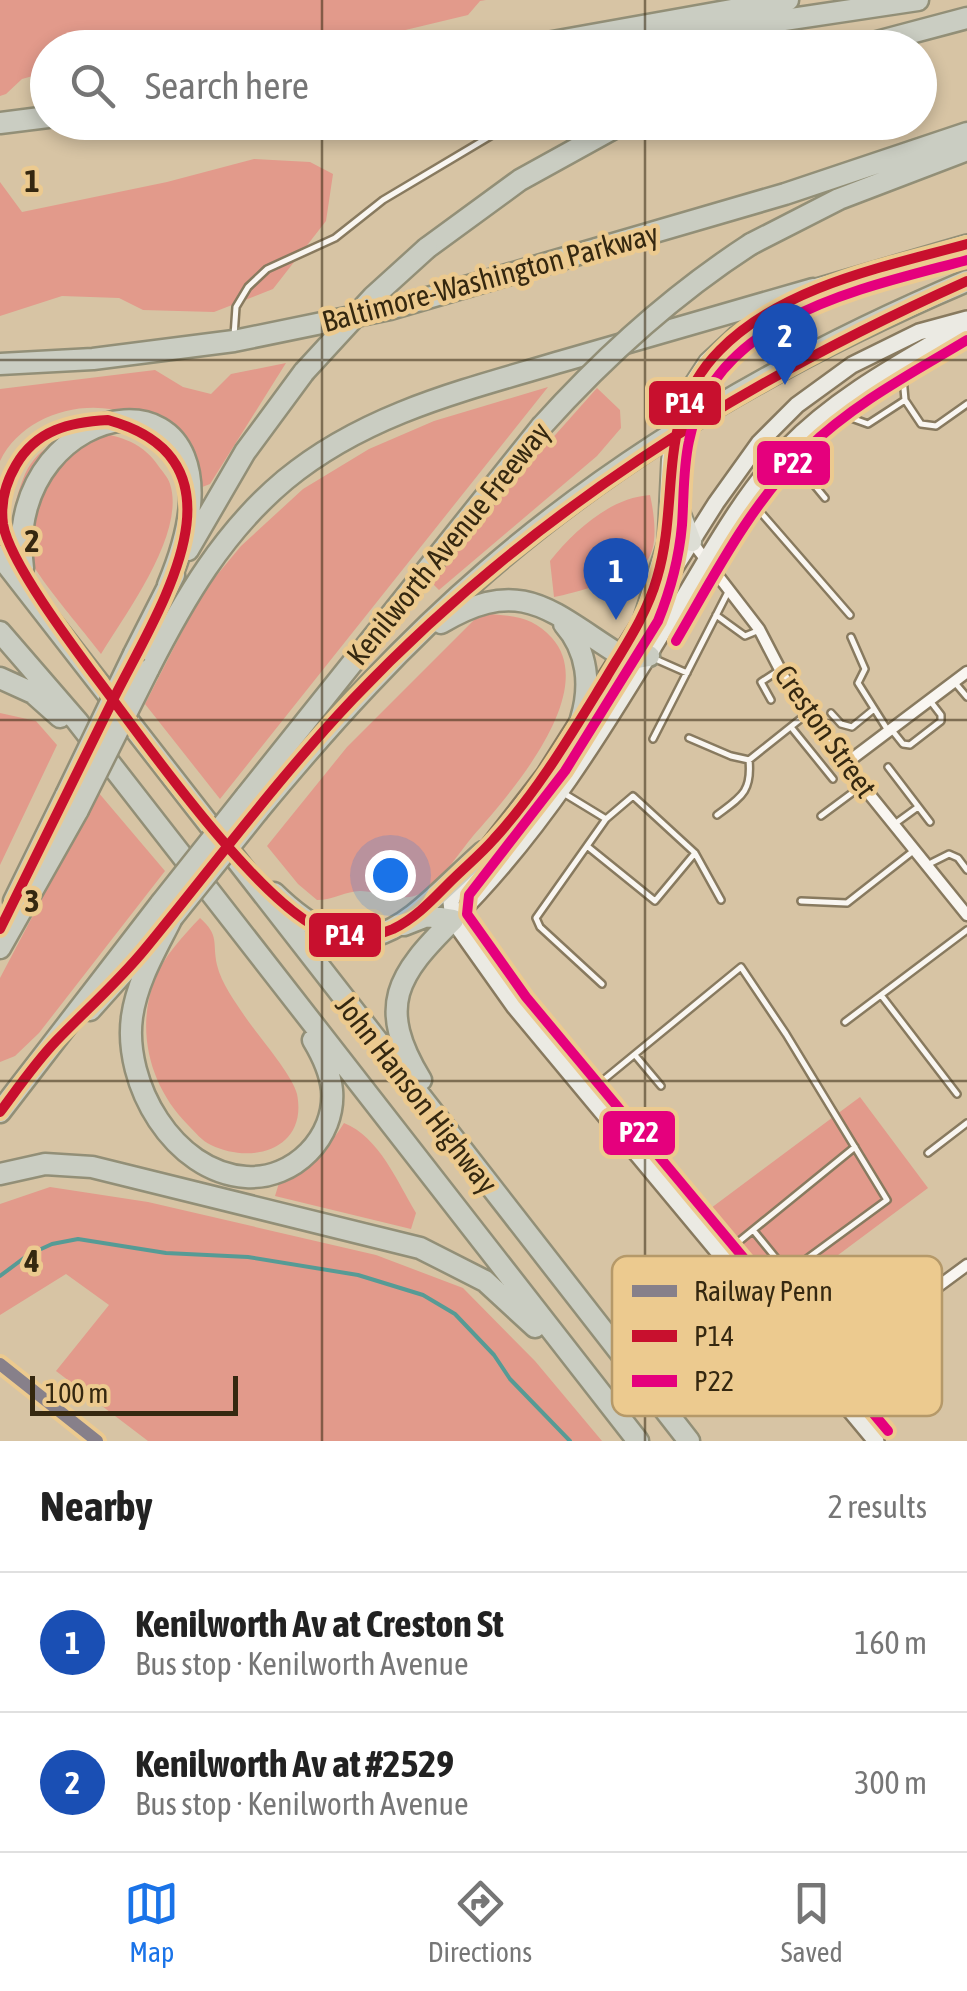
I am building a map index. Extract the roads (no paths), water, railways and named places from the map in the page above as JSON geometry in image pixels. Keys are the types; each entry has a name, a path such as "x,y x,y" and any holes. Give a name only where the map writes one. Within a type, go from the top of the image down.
{"highway":[{"path":"620,30 788,0"},
{"path":"729,30 918,0"},
{"path":"922,30 967,18"},
{"path":"0,122 30,120"},
{"name":"Baltimore-Washington Parkway","path":"0,364 93,359 234,342 343,320 785,194 967,133"},
{"path":"168,585 232,473 304,372 364,305 427,248 520,180 592,140"},
{"name":"Kenilworth Avenue Freeway","path":"0,1112 252,804 541,427 594,369 641,326 751,244 840,199 967,150"},
{"path":"252,804 409,642 516,546 675,432 813,354 967,281"},
{"path":"141,662 232,533 286,480 348,436 428,402 812,289"},
{"path":"0,948 141,662 183,544 188,504 183,482 170,457 150,437 114,420 75,420 39,437 9,476 3,498 2,523 10,546 74,651"},
{"name":"John Hanson Highway","path":"0,556 612,1344"},
{"path":"409,642 466,609 488,601 519,599 548,610 620,655 632,659 649,656"},
{"path":"548,610 573,634 581,650 586,676 581,719"},
{"name":"John Hanson Highway","path":"0,632 47,684 143,805 612,1408"},
{"path":"0,678 23,686 43,700 143,805"},
{"path":"0,929 72,802"},
{"path":"224,843 291,909 335,934 385,933 427,916 453,920"},
{"path":"404,925 483,852"},
{"path":"0,920 15,900"},
{"path":"166,910 134,1004 130,1036 135,1070 149,1104 170,1134 196,1157 237,1176 266,1176 298,1161 320,1138 332,1108 326,1064 274,973"},
{"path":"453,920 408,968 397,1018 405,1054 468,1159"},
{"path":"0,1174 34,1164 92,1167 420,1248 466,1269 504,1297 610,1406"},
{"name":"John Hanson Highway","path":"618,1416 638,1441"},
{"name":"John Hanson Highway","path":"668,1416 688,1441"}],"main road":[{"path":"643,618 667,543 675,432 690,391 717,353 748,328 812,289 967,244"},
{"path":"453,920 500,872 562,793 746,497 785,450 829,410 967,321"},
{"path":"723,1255 504,994 453,920 451,902 456,888 544,775 746,459 810,394 882,349 932,326 967,321"},
{"path":"671,486 692,542"},
{"path":"857,1416 876,1441"}],"street":[{"name":"Creston Street","path":"692,542 760,629 808,714 967,915"},
{"path":"846,764 967,672"},
{"path":"942,1283 967,1265"}],"lane":[{"path":"234,342 236,306 248,287 267,269 335,238 383,200 484,140"},
{"path":"902,362 905,400 912,415 929,428 967,404"},
{"path":"829,410 868,424 905,400"},
{"path":"785,450 824,498"},
{"path":"746,497 850,616"},
{"path":"653,739 729,590"},
{"path":"716,616 745,636 760,629"},
{"path":"852,638 864,668 858,683 903,744 910,744 941,721 930,700"},
{"path":"649,656 687,673"},
{"path":"771,700 761,682 780,670"},
{"path":"954,681 967,697"},
{"path":"831,713 841,724 852,726 874,709"},
{"path":"749,760 808,714"},
{"path":"792,726 833,780"},
{"path":"689,738 749,760"},
{"path":"718,815 742,796 751,780 749,760"},
{"path":"888,767 930,822"},
{"path":"821,816 862,785"},
{"path":"562,793 606,819"},
{"path":"602,984 540,927 536,918 606,819 633,796 695,852 721,900"},
{"path":"894,824 918,807"},
{"path":"587,846 655,901 695,852"},
{"path":"800,901 847,903 915,850"},
{"path":"927,866 948,854 958,858 967,870"},
{"path":"845,1022 967,930"},
{"path":"588,1093 741,967 886,1196 884,1203 811,1256"},
{"path":"880,995 956,1094"},
{"path":"635,1055 661,1086"},
{"path":"928,1153 967,1123"},
{"path":"723,1255 855,1146"},
{"path":"753,1230 774,1256"},
{"path":"866,1427 881,1416"}],"waterway":[{"path":"0,1276 28,1255 52,1244 78,1239 166,1253 248,1257 358,1275 423,1295 455,1314 570,1441"}],"rail line":[{"name":"Penn","path":"0,1364 97,1441"}],"place":[{"name":"Kenilworth Av at #2529","path":"785,385"},
{"name":"Kenilworth Av at Creston St","path":"616,620"}]}
